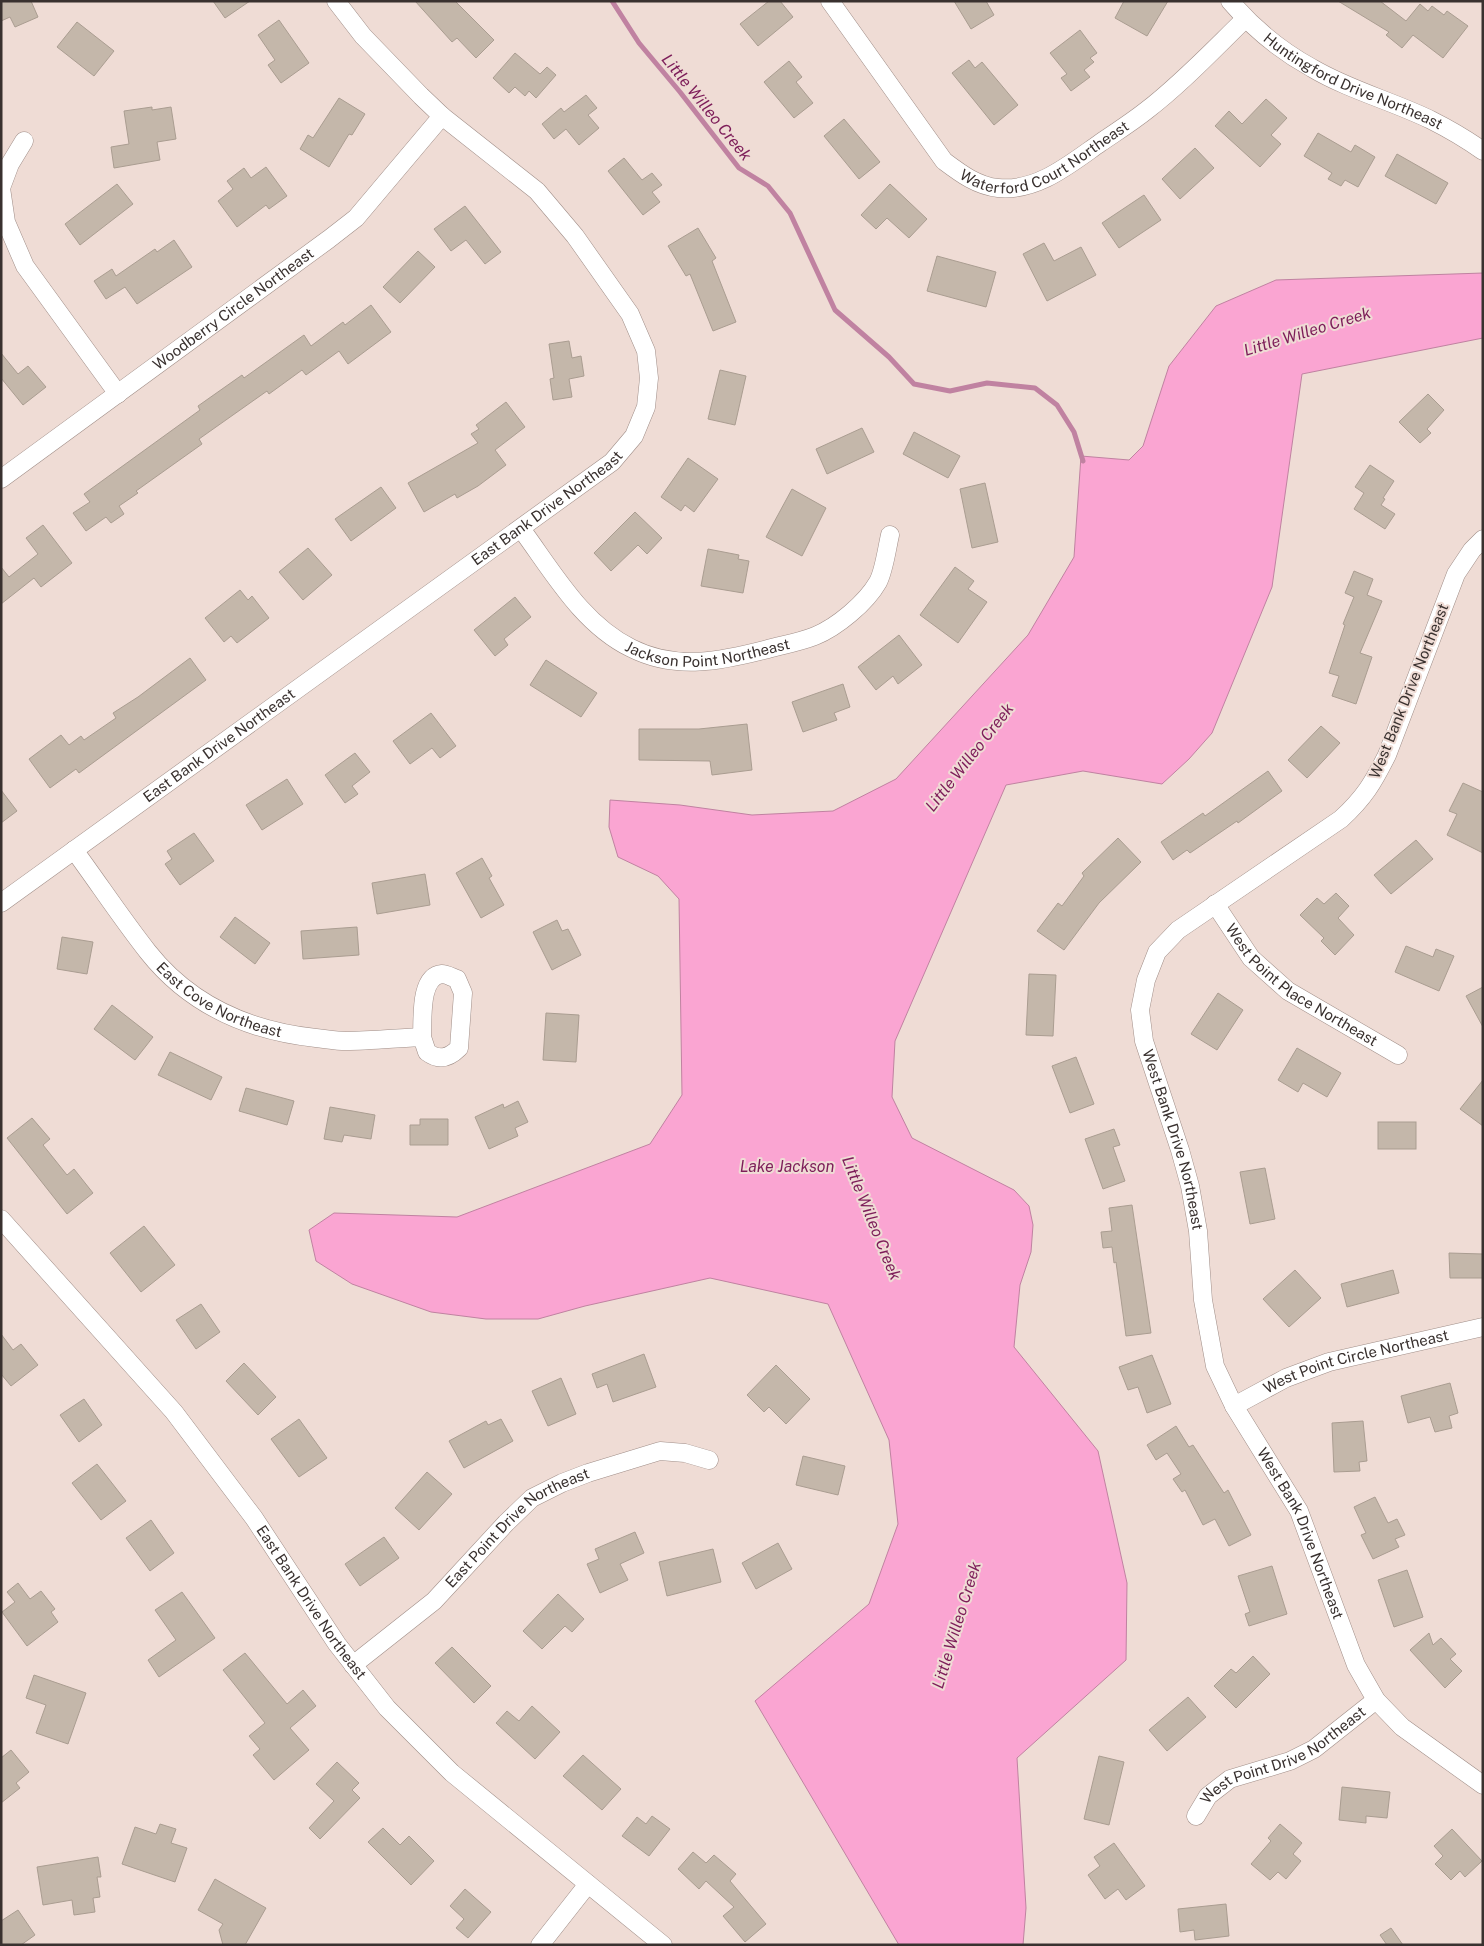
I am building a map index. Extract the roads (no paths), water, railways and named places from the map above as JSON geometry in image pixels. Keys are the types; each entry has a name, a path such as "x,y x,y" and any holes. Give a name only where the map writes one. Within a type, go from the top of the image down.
{"street":[{"name":"East Bank Drive Northeast","path":"1,903 522,530 612,462 634,436 646,407 649,378 646,351 630,314 575,236 537,191 442,116 393,68 363,36 336,1"},
{"name":"Waterford Court Northeast","path":"830,1 944,161 960,174 976,182 998,188 1022,187 1045,179 1064,168 1148,110 1245,19"},
{"name":"Huntingford Drive Northeast","path":"1230,1 1245,19 1284,51 1313,69 1429,119 1454,132 1483,151"},
{"name":"Woodberry Circle Northeast","path":"1,480 356,218 442,116"},
{"path":"24,141 10,164 1,188 6,222 25,266 118,394"},
{"name":"Jackson Point Northeast","path":"522,530 575,602 596,624 630,648 648,656 679,662 708,662 744,655 815,636 836,625 860,604 878,582 890,535"},
{"name":"West Bank Drive Northeast","path":"1483,539 1472,550 1456,574 1387,755 1374,781 1360,802 1326,829 1178,930 1158,952 1146,980 1140,1010 1144,1041 1190,1186 1198,1231 1203,1300 1215,1366 1234,1406 1299,1511 1354,1658 1376,1700 1402,1727 1483,1784"},
{"name":"East Cove Northeast","path":"74,850 149,953 172,977 214,1008 237,1020 280,1033 346,1041 422,1037"},
{"name":"West Point Place Northeast","path":"1215,904 1251,958 1288,991 1398,1055"},
{"name":"East Bank Drive Northeast","path":"1,1219 144,1376 179,1419 254,1518 353,1665 387,1708 452,1773 663,1945"},
{"name":"West Point Circle Northeast","path":"1234,1406 1286,1378 1329,1362 1483,1327"},
{"name":"East Point Drive Northeast","path":"353,1665 434,1601 506,1523 532,1498 571,1479 660,1450 685,1453 709,1460"},
{"name":"West Point Drive Northeast","path":"1196,1816 1208,1796 1230,1779 1290,1761 1314,1749 1376,1700"},
{"path":"540,1945 588,1884"}],"water":[{"name":"Lake Jackson","path":"1483,273 1483,338 1302,374 1272,587 1212,733 1189,759 1162,784 1083,771 1006,785 895,1041 892,1097 912,1138 1014,1190 1029,1206 1033,1225 1031,1252 1020,1285 1014,1347 1098,1451 1127,1583 1126,1660 1017,1758 1026,1908 1023,1945 899,1945 755,1701 869,1604 898,1524 889,1440 828,1304 710,1278 585,1306 538,1319 486,1319 431,1312 352,1284 316,1261 309,1230 334,1213 457,1217 650,1144 682,1095 679,899 658,876 618,857 609,827 610,800 680,805 752,815 833,811 896,779 1028,635 1074,557 1081,456 1129,460 1143,446 1169,366 1216,306 1276,280"}],"waterway":[{"name":"Little Willeo Creek","path":"612,1 639,43 739,168 768,186 790,213 835,310 889,357 914,384 950,391 987,383 1035,388 1057,405 1074,432 1083,461"}]}
